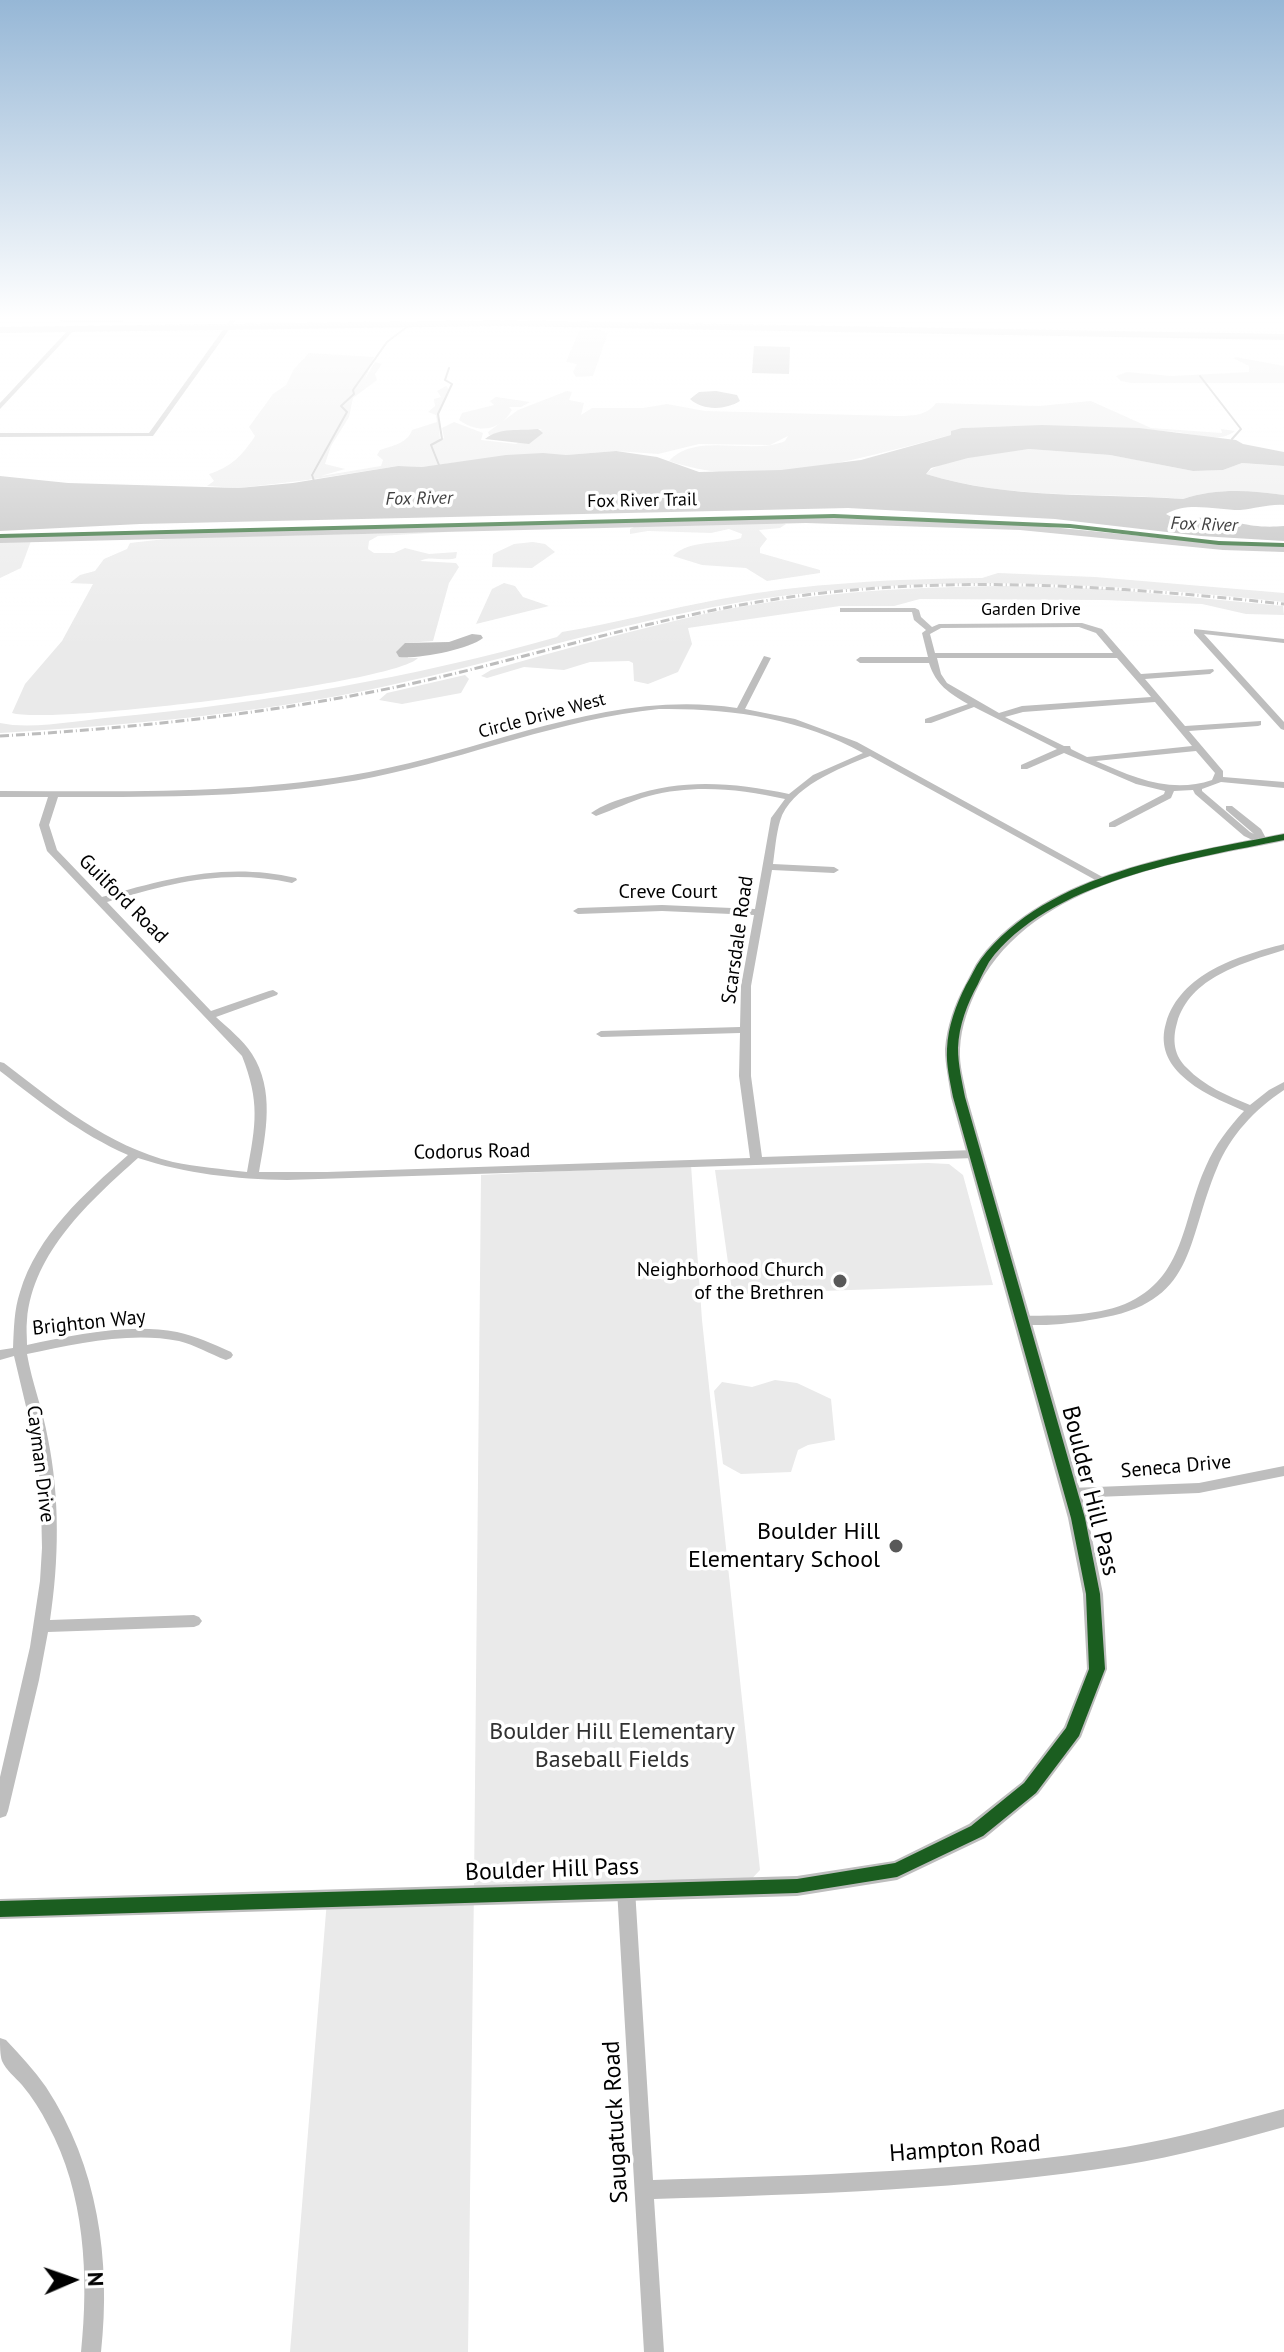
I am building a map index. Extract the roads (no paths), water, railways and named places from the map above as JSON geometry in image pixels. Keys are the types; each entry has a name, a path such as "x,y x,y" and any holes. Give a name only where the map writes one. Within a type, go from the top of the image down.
{"street":[{"path":"0,435 145,437 157,430"},
{"path":"0,540 819,520 1020,527 1223,547 1284,549"},
{"path":"843,610 915,610 917,618 930,629 926,633 938,676 944,684 999,716 1136,781 1171,787 1208,785 1220,779 1284,785"},
{"name":"Garden Drive","path":"930,629 939,626 1079,625 1099,631 1220,773 1220,779"},
{"path":"1284,641 1197,631 1284,727"},
{"path":"860,660 1121,655"},
{"path":"740,710 767,658"},
{"path":"1140,677 1210,671"},
{"path":"999,716 1022,709 1158,699"},
{"path":"928,721 976,704"},
{"name":"Circle Drive West","path":"0,794 204,792 296,786 419,766 616,712 665,707 740,710 814,726 870,753 1103,880"},
{"path":"1183,729 1258,723"},
{"path":"1024,767 1067,748"},
{"path":"1088,759 1198,748"},
{"name":"Scarsdale Road","path":"757,1162 745,1076 746,986 776,818 790,797 820,774 870,753"},
{"path":"596,813 643,793 688,786 741,786 790,797"},
{"path":"1197,786 1198,792 1247,834 1263,842"},
{"path":"1112,825 1168,796 1171,787"},
{"name":"Guilford Road","path":"54,793 44,825 46,838 59,860 247,1055 260,1085 262,1124 252,1175"},
{"name":"Boulder Hill Pass","path":"0,1909 797,1886 897,1870 977,1831 1030,1788 1073,1731 1097,1669 1093,1594 1070,1493 975,1154 952,1059 955,1025 973,978 1003,939 1039,911 1103,880 1150,866 1284,837"},
{"name":"Scarsdale Road","path":"767,867 834,870"},
{"path":"100,901 190,877 248,873 272,874 292,880"},
{"name":"Creve Court","path":"578,911 662,908 758,912"},
{"path":"1252,1110 1204,1088 1185,1073 1168,1047 1170,1024 1183,998 1206,978 1236,962 1284,947"},
{"path":"211,1015 273,993"},
{"path":"601,1034 746,1030"},
{"name":"Codorus Road","path":"0,1065 89,1129 136,1154 189,1169 252,1175 975,1154"},
{"path":"1021,1320 1073,1318 1131,1306 1163,1286 1183,1258 1210,1168 1222,1146 1252,1110 1284,1085"},
{"name":"Cayman Drive","path":"0,1811 43,1626 49,1546 40,1431 20,1350 26,1294 52,1241 91,1193 136,1154"},
{"name":"Brighton Way","path":"0,1355 110,1337 167,1335 198,1342 226,1355"},
{"name":"Seneca Drive","path":"1070,1493 1199,1488 1284,1471"},
{"path":"43,1626 194,1621"},
{"name":"Saugatuck Road","path":"626,1889 654,2352"},
{"path":"0,2046 40,2093 62,2133 90,2215 95,2326 91,2352"},
{"name":"Hampton Road","path":"644,2190 1006,2174 1116,2160 1284,2118"}],"water":[{"path":"539,430 543,433 529,444 485,439 503,431"},
{"name":"Fox River","path":"1153,430 1236,440 1284,452 1284,466 1242,463 1223,470 1193,471 1110,455 1029,449 968,458 931,468 926,474 989,488 1053,494 1183,499 1233,491 1284,495 1284,505 1240,510 1192,507 1166,514 1181,519 1209,518 1253,526 1284,526 1284,541 1201,536 1055,519 848,508 140,524 0,531 0,476 68,483 239,488 506,455 616,451 657,457 699,472 781,470 861,460 951,435 951,431"},
{"path":"472,634 483,638 455,650 430,655 399,657 396,652 405,643 449,642"}],"waterway":[{"path":"314,481 312,475 337,430"},
{"path":"441,430 442,439 431,445 441,470"},
{"path":"1232,439 1240,430"}],"railway":[{"path":"0,736 151,724 351,696 686,616 783,598 845,591 908,586 1034,585 1159,592 1284,604"}],"place":[{"name":"Neighborhood Church of the Brethren","path":"840,1281"},
{"name":"Boulder Hill Elementary School","path":"896,1546"}],"park label":[{"name":"Boulder Hill Elementary Baseball Fields","path":"612,1746"}]}
